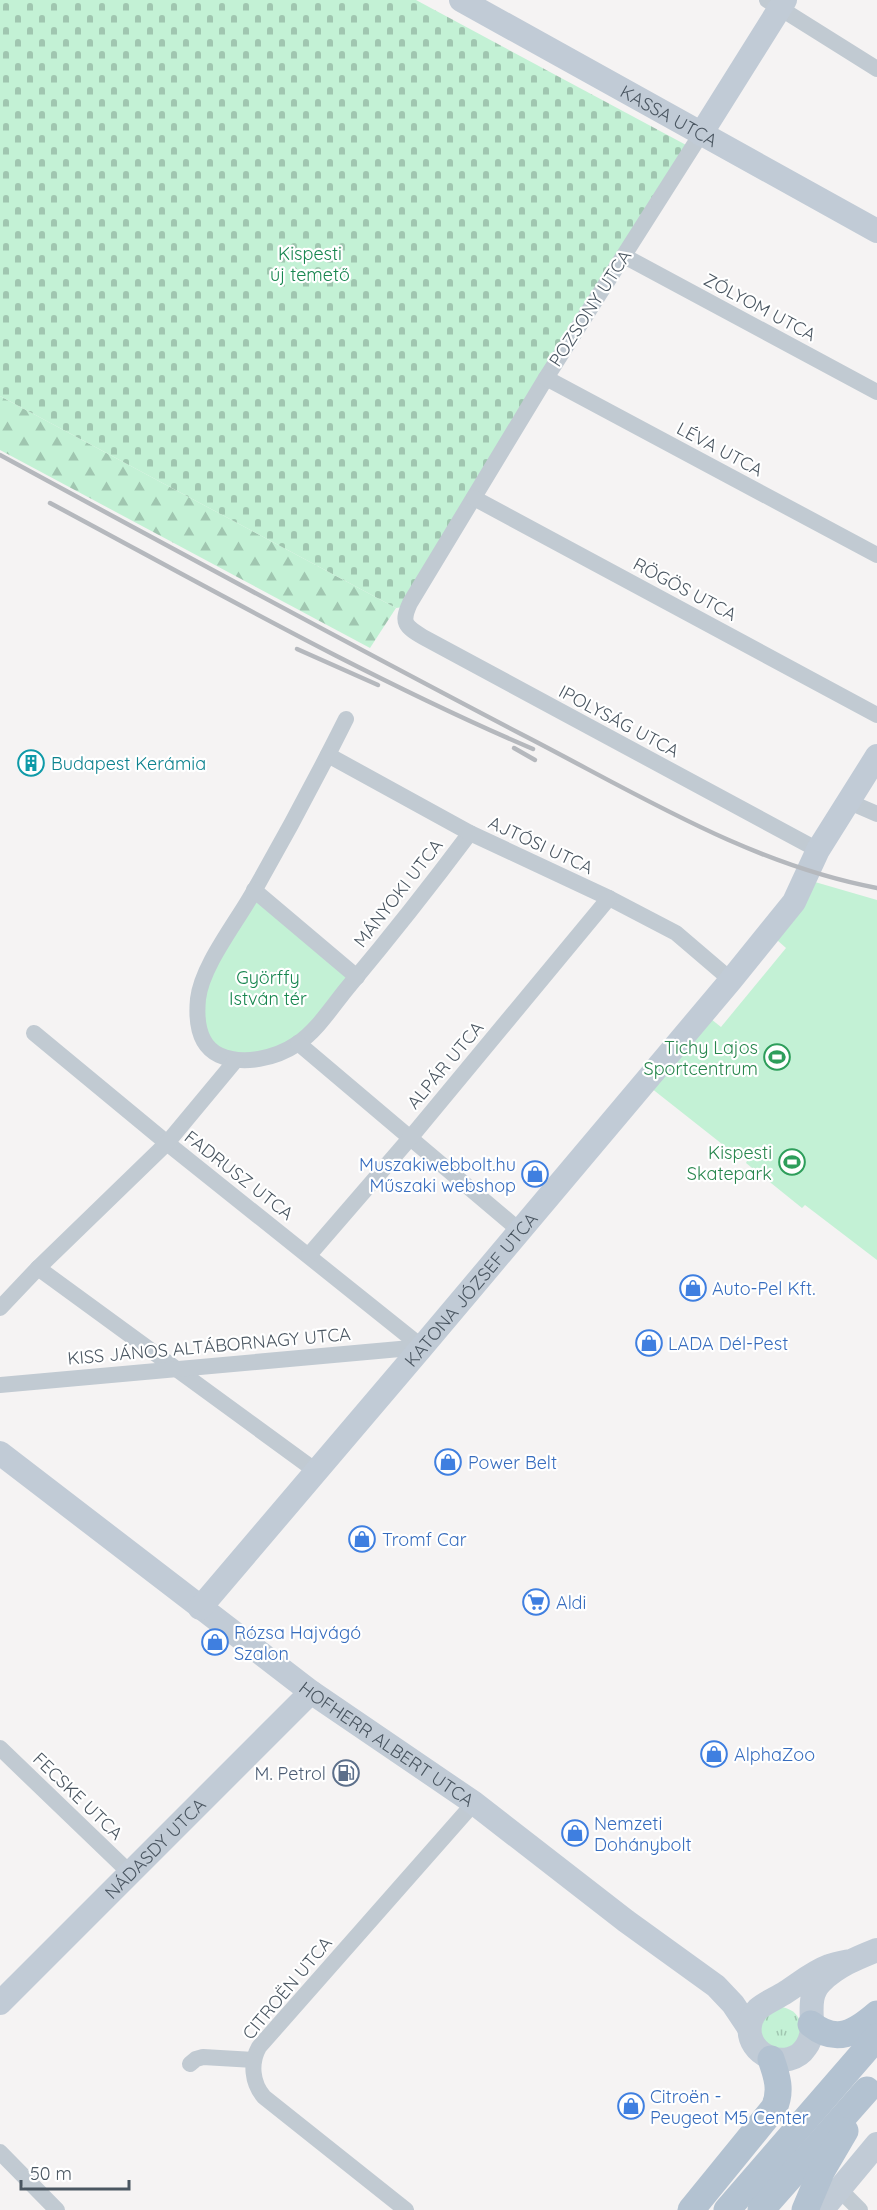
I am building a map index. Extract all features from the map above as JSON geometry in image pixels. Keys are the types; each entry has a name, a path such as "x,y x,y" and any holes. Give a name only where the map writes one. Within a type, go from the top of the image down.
{"main road":[{"path":"811,2023 823,2032 841,2035 857,2030 877,2014"},
{"path":"728,2210 877,2037"},
{"path":"691,2210 774,2108 779,2095 779,2083 771,2059"},
{"path":"761,2210 872,2084"},
{"path":"805,2210 821,2172 872,2084"}],"street":[{"name":"KASSA UTCA","path":"461,0 877,231"},
{"name":"POZSONY UTCA","path":"404,621 410,603 546,378 701,134 777,3"},
{"path":"777,3 877,69"},
{"name":"ZÓLYOM UTCA","path":"624,256 877,392"},
{"name":"LÉVA UTCA","path":"546,378 877,555"},
{"name":"RÖGÖS UTCA","path":"474,498 877,715"},
{"name":"IPOLYSÁG UTCA","path":"404,621 407,627 423,637 818,850"},
{"path":"346,719 255,891 204,976 198,999 200,1031 206,1044 216,1054 236,1060 269,1056 298,1043 519,1230"},
{"name":"AJTÓSI UTCA","path":"328,755 470,833 609,898 676,933 731,980"},
{"name":"KATONA JÓZSEF UTCA","path":"200,1608 731,980 794,902 818,850 877,756"},
{"path":"848,801 877,814"},
{"name":"MÁNYOKI UTCA","path":"298,1043 316,1026 357,977 470,833"},
{"path":"255,891 357,977"},
{"name":"ALPÁR UTCA","path":"309,1255 411,1137 609,898"},
{"name":"FADRUSZ UTCA","path":"34,1033 166,1143 422,1347"},
{"path":"0,1308 166,1143 236,1060"},
{"path":"38,1268 316,1471"},
{"name":"KISS JÁNOS ALTÁBORNAGY UTCA","path":"0,1385 422,1347"},
{"name":"HOFHERR ALBERT UTCA","path":"0,1453 311,1692 474,1803 626,1921 720,1990 749,2028"},
{"name":"NÁDASDY UTCA","path":"0,2003 311,1692"},
{"name":"FECSKE UTCA","path":"0,1748 129,1872"},
{"name":"CITROËN UTCA","path":"406,2210 264,2097 255,2083 254,2060 259,2047 474,1803"},
{"path":"852,1961 816,1972 754,2013 749,2028 755,2047 771,2059 781,2061 799,2055 810,2040 811,2004 819,1983 852,1961 877,1950"},
{"name":"HOFHERR ALBERT UTCA","path":"720,1990 770,2001"},
{"path":"770,2001 795,2002 805,2010 811,2023"},
{"path":"190,2064 202,2057 254,2060"},
{"path":"822,2210 877,2144"},
{"path":"0,2152 57,2210"},
{"path":"840,2190 860,2210"}],"green space":[{"name":"Kispesti új temető","path":"0,0 416,0 688,146 411,606 396,608 0,396"},
{"path":"0,396 396,608 370,648 0,450"},
{"name":"Tichy Lajos Sportcentrum","path":"815,882 877,900 877,1260 805,1205 802,1208 746,1163 743,1157 741,1159 651,1088 711,1019 721,1027 786,948 777,940"},
{"name":"Györffy István tér","path":"254,891 357,977 323,1018 269,1056 211,1049 198,999"},
{"path":"781,2007 794,2013 802,2028 803,2033 791,2051 764,2045 762,2021 768,2014"}],"railway":[{"path":"0,455 195,561 694,824 784,862 830,877 877,888"},
{"path":"50,503 349,662 471,722 533,749"},
{"path":"297,649 378,685"},
{"path":"514,748 535,760"}],"place":[{"name":"Budapest Kerámia","path":"31,763"},
{"name":"Tichy Lajos Sportcentrum","path":"777,1057"},
{"name":"Kispesti Skatepark","path":"792,1162"},
{"name":"Muszakiwebbolt.hu Műszaki webshop","path":"535,1174"},
{"name":"Auto-Pel Kft.","path":"693,1288"},
{"name":"LADA Dél-Pest","path":"649,1343"},
{"name":"Power Belt","path":"448,1462"},
{"name":"Tromf Car","path":"362,1539"},
{"name":"Aldi","path":"536,1602"},
{"name":"Rózsa Hajvágó Szalon","path":"215,1642"},
{"name":"AlphaZoo","path":"714,1754"},
{"name":"M. Petrol","path":"346,1773"},
{"name":"Nemzeti Dohánybolt","path":"575,1833"},
{"name":"Citroën - Peugeot M5 Center","path":"631,2106"}]}
